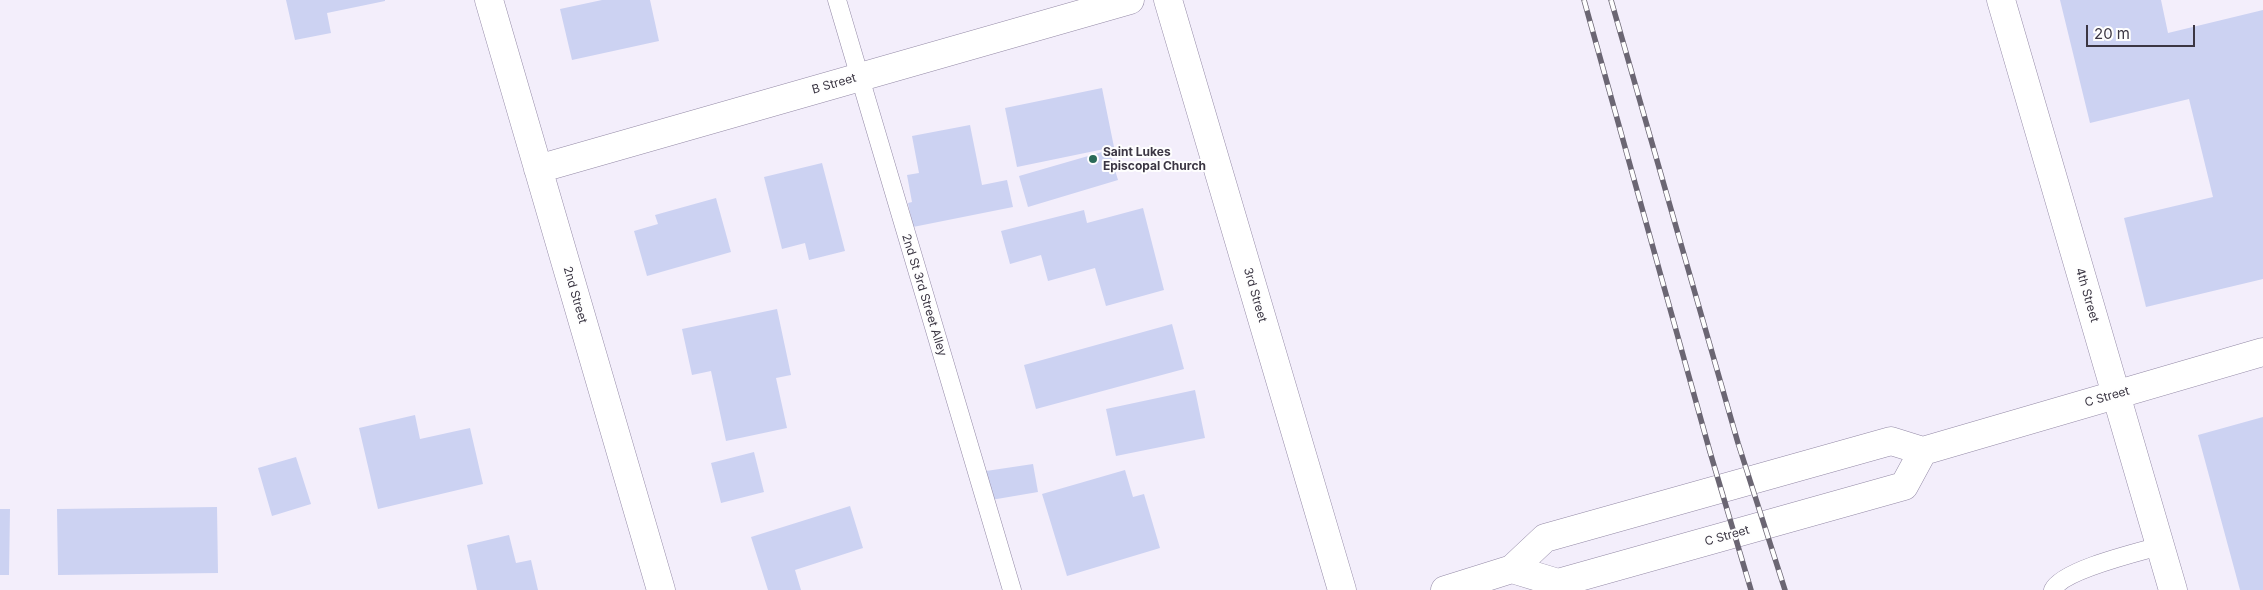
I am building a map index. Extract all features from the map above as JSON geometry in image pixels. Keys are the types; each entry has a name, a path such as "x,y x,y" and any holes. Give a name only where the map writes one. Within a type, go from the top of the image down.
{"street":[{"name":"2nd Street","path":"489,0 661,590"},
{"name":"B Street","path":"538,169 1130,0"},
{"name":"3rd Street","path":"1168,0 1342,590"},
{"name":"4th Street","path":"2001,0 2173,590"},
{"name":"C Street","path":"1512,569 1558,583 1904,486 1923,451 2263,352"},
{"path":"1445,590 1512,569 1545,538 1891,441 1923,451"}],"lane":[{"name":"2nd St 3rd Street Alley","path":"837,0 1012,590"},
{"path":"2053,590 2055,586 2078,572 2112,558 2160,546"}],"building":[{"path":"286,0 385,1 327,13 331,33 295,40"},
{"path":"602,0 650,0 659,41 572,60 560,9"},
{"path":"2060,0 2161,0 2168,33 2263,10 2263,279 2146,307 2124,218 2213,197 2189,99 2090,123"},
{"path":"1102,88 1114,147 1017,167 1005,108"},
{"path":"970,125 982,185 1007,180 1013,207 913,227 908,203 912,202 907,175 919,173 912,136"},
{"path":"1109,150 1118,180 1028,207 1019,176"},
{"path":"822,163 845,251 809,260 805,243 782,249 764,177"},
{"path":"716,198 731,252 647,276 634,231 658,224 655,215"},
{"path":"1143,208 1164,290 1106,306 1095,268 1048,281 1041,255 1010,264 1001,231 1084,210 1087,223"},
{"path":"777,309 791,375 776,378 787,428 726,441 711,371 692,375 682,329"},
{"path":"1172,324 1184,369 1036,409 1024,365"},
{"path":"1195,390 1205,438 1116,456 1106,409"},
{"path":"415,415 420,439 470,428 483,484 378,509 359,428"},
{"path":"2263,417 2263,590 2240,590 2198,435"},
{"path":"754,452 764,492 721,503 711,463"},
{"path":"296,457 311,504 272,516 258,468"},
{"path":"1033,464 1038,492 991,500 986,471"},
{"path":"1125,470 1133,497 1144,494 1160,548 1067,576 1042,494"},
{"path":"850,506 863,548 795,570 801,590 768,590 751,537"},
{"path":"217,507 218,573 58,575 57,509"},
{"path":"0,509 10,509 9,575 0,575"},
{"path":"509,535 516,563 531,560 538,590 477,590 467,545"}],"railway":[{"path":"1584,0 1710,452 1751,590"},
{"path":"1611,0 1738,443 1785,590"}],"place":[{"name":"Saint Lukes Episcopal Church","path":"1093,159"}]}
